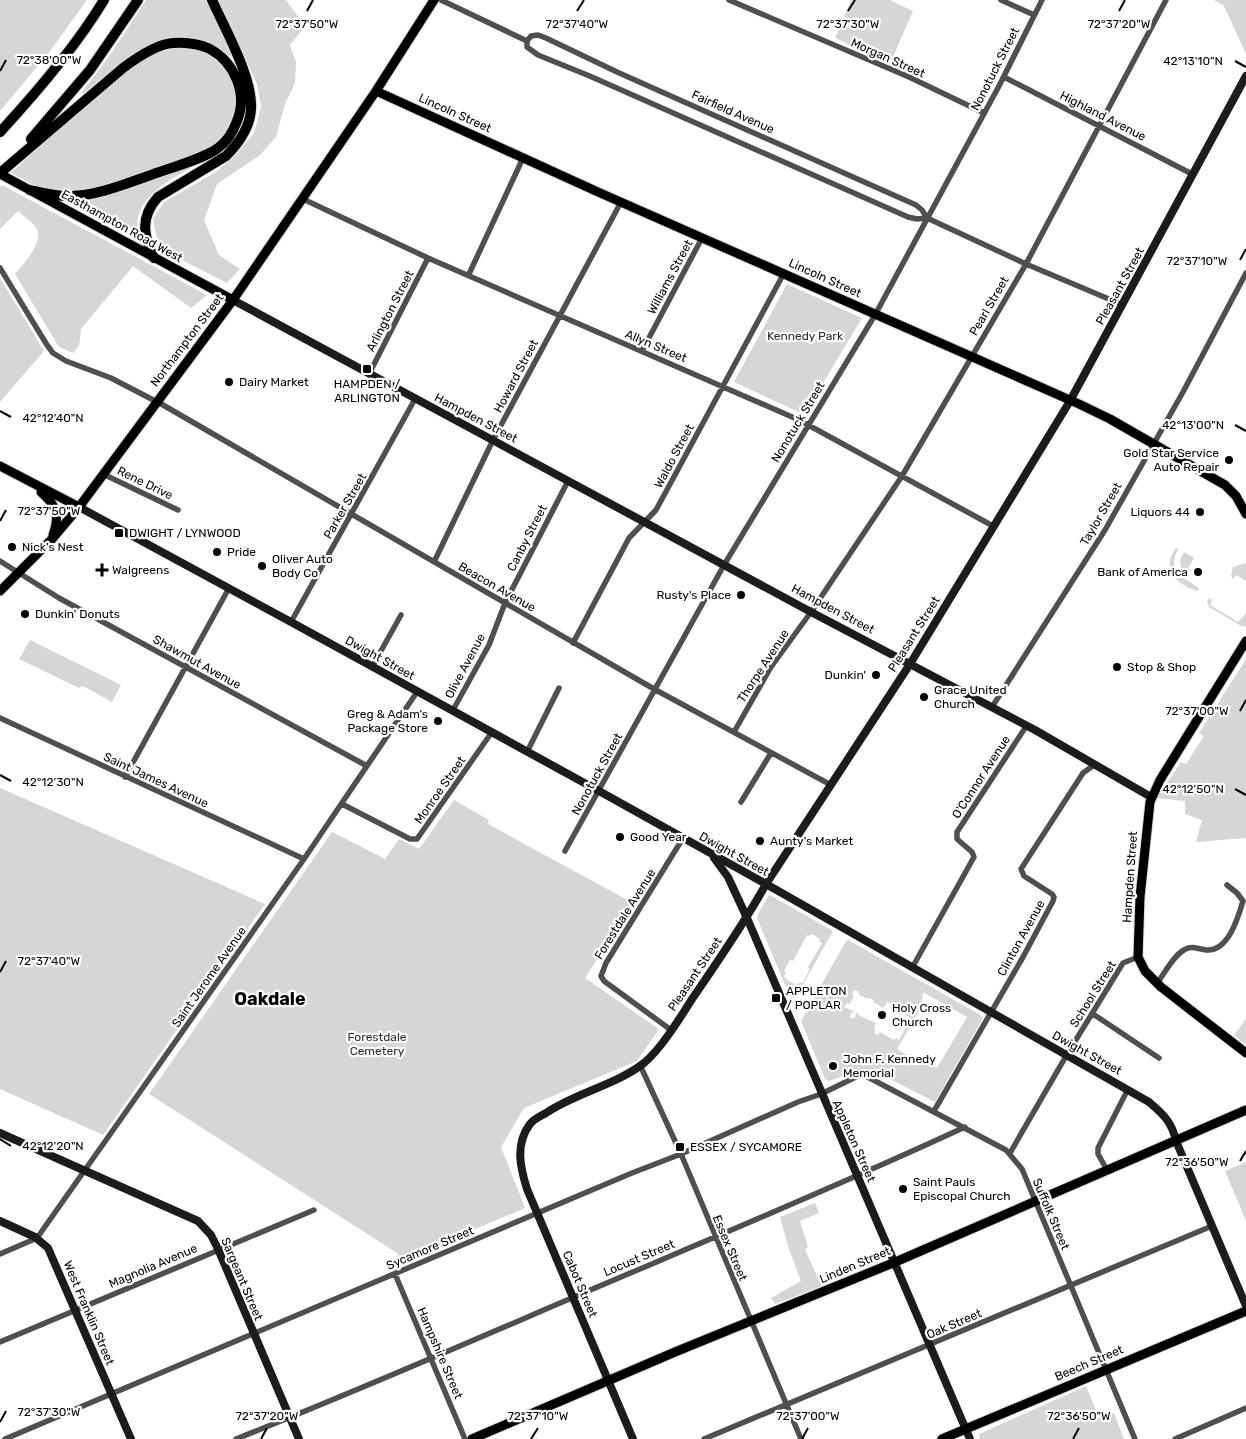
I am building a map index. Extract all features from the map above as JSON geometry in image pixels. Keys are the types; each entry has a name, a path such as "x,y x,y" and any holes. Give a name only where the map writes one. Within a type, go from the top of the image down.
{"highway":[{"path":"0,132 66,55 104,0"},
{"path":"0,174 90,70 138,0"},
{"path":"154,258 144,231 144,224 151,204 226,156 246,130 252,111 251,90 212,0"},
{"path":"10,163 141,54 171,43 197,45 211,50 230,66 236,76 240,88 240,113 232,133 217,150 102,192 70,196 52,195 30,190"}],"main road":[{"name":"Northampton Street","path":"0,591 52,539 79,507 233,300 376,91 434,0"},
{"name":"Pleasant Street","path":"524,1135 531,1123 552,1109 628,1074 645,1062 671,1030 747,918 766,884 910,664 1070,401 1246,76"},
{"name":"Lincoln Street","path":"376,91 620,202 1110,419 1224,485 1244,501 1246,514"},
{"name":"Easthampton Road West","path":"0,174 233,300"},
{"name":"Hampden Street","path":"233,300 811,612 992,707 1151,797 1140,897 1138,957"},
{"path":"0,466 79,507"},
{"path":"29,482 53,503 56,512 56,526 52,539"},
{"name":"Dwight Street","path":"79,507 599,791 1149,1102 1164,1115 1173,1129 1176,1141 1246,1306"},
{"path":"1151,797 1164,772 1246,641"},
{"name":"Appleton Street","path":"712,855 728,877 747,918 893,1263 970,1439"},
{"path":"1138,957 1145,971 1157,983 1246,1053"},
{"name":"Linden Street","path":"472,1439 675,1352 893,1263 1246,1110"},
{"name":"Sargeant Street","path":"0,1133 198,1220 211,1235 218,1250 299,1439"},
{"name":"Cabot Street","path":"524,1135 520,1153 522,1173 537,1214 633,1439"},
{"name":"West Franklin Street","path":"0,1221 37,1238 48,1248 131,1439"},
{"name":"Beech Street","path":"942,1439 1246,1310"}],"street":[{"name":"Fairfield Avenue","path":"434,0 527,41"},
{"name":"Morgan Street","path":"729,0 909,78 984,113"},
{"path":"1001,0 1034,15"},
{"name":"Nonotuck Street","path":"565,852 724,565 874,315 1004,77 1042,0"},
{"name":"Pearl Street","path":"811,612 902,476 972,358 1026,264 1166,0"},
{"name":"Fairfield Avenue","path":"927,218 916,205 617,72 546,38 538,35 531,36 527,41 527,47 538,55 592,77 908,217 917,219 927,218 1026,264 1123,305"},
{"name":"Highland Avenue","path":"1004,77 1192,174"},
{"path":"469,274 523,158"},
{"name":"Allyn Street","path":"303,199 428,258 469,274 559,316 723,386 808,425 993,526"},
{"name":"Howard Street","path":"434,562 493,440 620,202"},
{"name":"Williams Street","path":"642,351 702,238"},
{"name":"Arlington Street","path":"369,374 428,258"},
{"name":"Beacon Avenue","path":"0,268 47,345 53,352 72,364 110,378 156,401 573,643 831,785"},
{"name":"Waldo Street","path":"573,643 628,538 656,510 784,273"},
{"name":"Taylor Street","path":"992,707 1105,530 1183,392 1246,273"},
{"name":"Parker Street","path":"291,622 415,399"},
{"name":"Rene Drive","path":"103,474 178,510"},
{"name":"Canby Street","path":"505,604 568,481"},
{"name":"Shawmut Avenue","path":"0,561 59,598 367,766"},
{"path":"125,776 229,588"},
{"name":"Olive Avenue","path":"453,710 489,645 505,604"},
{"name":"Thorpe Avenue","path":"734,732 771,667 811,612"},
{"path":"372,667 401,615"},
{"path":"527,752 560,688"},
{"name":"Saint Jerome Avenue","path":"37,1238 304,859 417,692"},
{"name":"Saint James Avenue","path":"0,718 304,859"},
{"name":"O'Connor Avenue","path":"912,968 974,857 972,852 957,839 957,832 1027,726"},
{"name":"Monroe Street","path":"342,804 410,839 417,839 492,732"},
{"path":"741,802 771,752"},
{"name":"Clinton Avenue","path":"934,1112 1023,957 1053,900 1052,894 1024,876 1021,869 1083,773 1094,765"},
{"name":"Forestdale Avenue","path":"671,1030 604,981 601,976 606,964 683,838"},
{"path":"1157,983 1184,949 1195,947 1214,950 1227,939 1240,913 1243,901 1238,893 1227,885"},
{"name":"School Street","path":"1010,1154 1066,1056 1123,963 1138,957"},
{"path":"1093,1014 1159,1058"},
{"name":"Essex Street","path":"640,1065 681,1154 750,1322 801,1439"},
{"name":"Sycamore Street","path":"5,1439 632,1173 681,1154 798,1102 821,1094 862,1074"},
{"name":"Suffolk Street","path":"862,1074 1006,1150 1022,1169 1135,1439"},
{"path":"1107,1170 1098,1154 1098,1148 1128,1089"},
{"name":"Locust Street","path":"236,1439 290,1418 858,1177 965,1127"},
{"name":"Magnolia Avenue","path":"0,1342 314,1210"},
{"name":"Oak Street","path":"704,1439 1212,1226"},
{"path":"0,1254 37,1238"},
{"name":"Hampshire Street","path":"395,1274 466,1439"},
{"path":"1175,1439 1246,1408"}],"green space":[{"path":"0,0 87,0 47,55 0,111"},
{"path":"146,0 207,0 231,52 231,56 228,56 212,45 194,39 176,38 159,42 142,49 126,59 83,94 81,93 106,61"},
{"path":"218,0 286,0 301,21 302,30 290,45 296,62 295,83 285,104 276,137 260,155 217,184 204,220 219,255 240,269 227,283 170,254 157,239 153,219 164,202 216,172 236,155 254,133 261,107 257,84"},
{"path":"851,0 890,0 913,11 890,64 835,38"},
{"path":"1214,0 1246,0 1246,54 1224,6"},
{"path":"173,47 194,47 208,52 225,67 235,86 237,108 234,119 224,136 210,149 96,189 67,192 48,189 32,184 11,173 100,91 144,58"},
{"path":"202,162 165,184 145,203 139,214 138,227 142,242 63,199"},
{"path":"2,185 207,295 191,308 133,266 81,329 79,346 73,353 59,347 15,274 33,251 38,237 37,231 34,225 18,211 0,229 0,187"},
{"path":"0,278 44,351 0,402"},
{"name":"Kennedy Park","path":"787,284 862,318 807,410 801,413 734,382"},
{"path":"1176,548 1178,549 1174,563 1175,569 1199,588 1198,591 1183,585 1173,575 1170,563 1171,556"},
{"path":"1184,552 1194,558 1186,572 1180,563"},
{"path":"1246,563 1246,581 1236,575 1233,579 1231,576 1233,567"},
{"path":"1209,598 1212,600 1210,605 1238,622 1246,613 1246,627 1209,607 1207,602"},
{"path":"30,640 121,685 112,702 83,686 79,688 19,659"},
{"path":"1246,659 1246,838 1196,842 1202,820 1185,814 1185,801 1157,798 1181,762 1186,764 1204,736 1199,733"},
{"path":"0,788 265,904 103,1135 0,1089"},
{"name":"Forestdale Cemetery","path":"454,800 489,820 488,824 633,903 585,978 659,1029 637,1061 524,1108 501,1147 525,1208 402,1260 397,1253 149,1094 332,832 385,859 399,839 419,849"},
{"path":"770,895 833,931 796,997 790,997 757,918","holes":["812,934 820,939 819,941 822,943 808,967 810,969 803,982 795,984 787,980 784,976 786,972 784,971 790,960 793,961 807,935 810,936"]},
{"path":"848,940 983,1018 935,1102 876,1072 856,1071 829,1081 825,1079 801,1021","holes":["855,990 859,992 858,994 874,1000 873,1002 883,1008 887,1002 900,1008 898,1011 911,1018 899,1040 896,1038 894,1040 880,1032 878,1035 874,1033 876,1023 860,1016 856,1012 855,1018 850,1018 854,1011 844,1007 847,1003 850,1004","923,992 967,1017 937,1068 897,1049 921,1008"]},
{"path":"1246,1019 1246,1045 1234,1035"},
{"path":"1246,1162 1246,1221 1225,1171"},
{"path":"815,1203 819,1213 800,1221 808,1247 805,1250 822,1286 775,1304 771,1298 801,1281 780,1217"},
{"path":"1086,1386 1099,1418 1114,1413 1124,1439 980,1439 979,1434"}],"place":[{"name":"HAMPDEN / ARLINGTON","path":"367,369"},
{"name":"Dairy Market","path":"229,382"},
{"name":"Gold Star Service Auto Repair","path":"1229,460"},
{"name":"Liquors 44","path":"1200,512"},
{"name":"DWIGHT / LYNWOOD","path":"119,533"},
{"name":"Nick's Nest","path":"12,547"},
{"name":"Pride","path":"217,552"},
{"name":"Oliver Auto Body Co","path":"262,566"},
{"name":"Walgreens","path":"102,570"},
{"name":"Bank of America","path":"1198,572"},
{"name":"Rusty's Place","path":"741,595"},
{"name":"Dunkin' Donuts","path":"25,614"},
{"name":"Stop & Shop","path":"1117,667"},
{"name":"Dunkin'","path":"876,675"},
{"name":"Grace United Church","path":"924,697"},
{"name":"Greg & Adam's Package Store","path":"438,721"},
{"name":"Good Year","path":"620,837"},
{"name":"Aunty's Market","path":"760,841"},
{"name":"APPLETON / POPLAR","path":"776,998"},
{"name":"Holy Cross Church","path":"882,1015"},
{"name":"John F. Kennedy Memorial","path":"833,1066"},
{"name":"ESSEX / SYCAMORE","path":"680,1147"},
{"name":"Saint Pauls Episcopal Church","path":"903,1189"}],"district":[{"name":"Oakdale","path":"270,999"}]}
